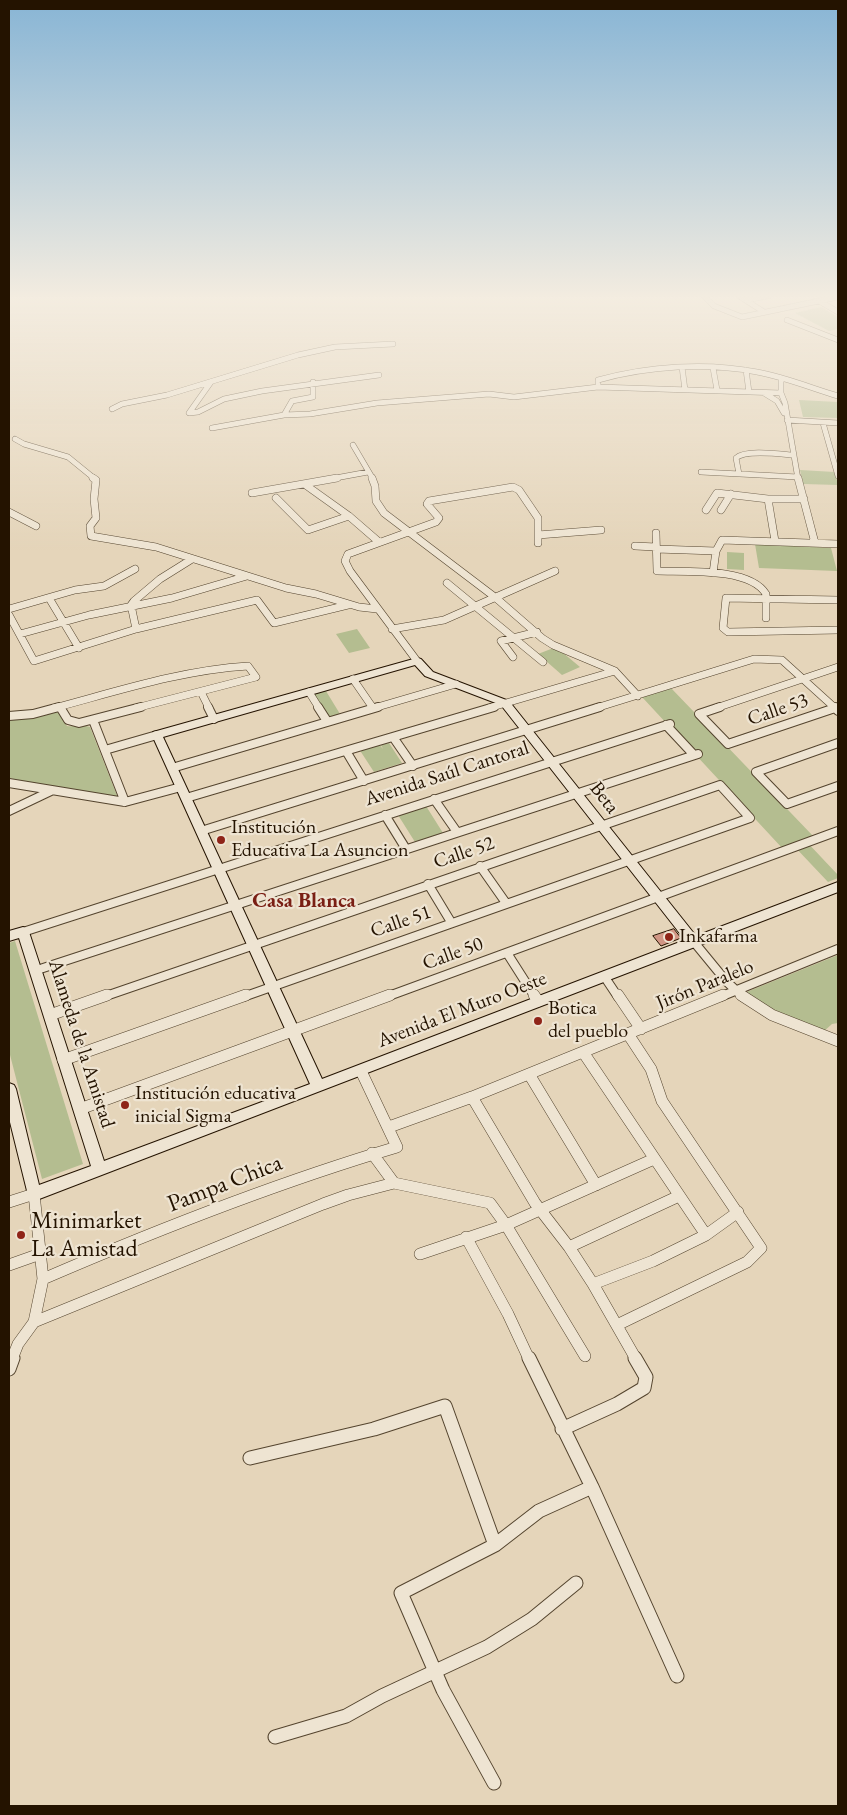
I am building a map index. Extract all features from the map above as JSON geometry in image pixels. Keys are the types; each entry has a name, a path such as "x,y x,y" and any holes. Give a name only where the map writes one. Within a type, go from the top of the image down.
{"street":[{"path":"112,409 122,404 167,395 215,381"},
{"path":"211,382 210,387 189,413 195,413 221,399 270,388 324,381"},
{"path":"598,381 598,387"},
{"path":"651,381 651,389"},
{"path":"684,381 685,390"},
{"path":"715,381 717,390"},
{"path":"747,381 749,392"},
{"path":"782,381 781,393 785,403 793,455 815,543"},
{"path":"788,381 838,396"},
{"path":"284,415 292,401 313,397 313,382"},
{"path":"212,428 284,415 310,414 376,403 489,394 514,397 598,387 781,393"},
{"path":"763,393 781,405 787,420"},
{"path":"787,420 838,423"},
{"path":"823,423 838,476"},
{"path":"15,439 24,444 68,457 96,480 94,499 96,518 90,526 90,535 156,547 286,588 377,609"},
{"path":"353,445 373,478 379,508 496,598 553,645 615,671 638,696"},
{"path":"739,474 736,458 738,455 756,453 793,455"},
{"path":"252,493 368,472"},
{"path":"701,472 798,478"},
{"path":"307,486 349,516 380,542"},
{"path":"505,703 429,674 377,609 345,561 348,554 412,532 439,519 427,504 429,501 513,487 519,490 538,518 538,542"},
{"path":"706,510 717,492 768,499 804,500"},
{"path":"722,510 731,494"},
{"path":"276,498 308,530 349,516"},
{"path":"768,499 775,541"},
{"path":"9,512 36,526"},
{"path":"538,535 601,530"},
{"path":"656,533 656,571 713,573 747,579 765,591 768,598 766,618"},
{"path":"713,573 716,551 720,542 728,539 838,544"},
{"path":"635,546 716,551"},
{"path":"131,605 160,579 192,559"},
{"path":"9,609 75,590 104,586 135,569"},
{"path":"392,629 444,620 555,571"},
{"path":"20,634 131,605 172,598 247,576"},
{"path":"447,583 515,637 543,662"},
{"path":"49,598 79,648"},
{"path":"838,600 726,598 724,630 728,632 838,630"},
{"path":"9,614 34,661 136,629 257,600 274,623 351,604"},
{"path":"131,605 136,629"},
{"path":"513,657 500,642 537,632"},
{"path":"201,831 527,731 745,660 782,660 837,708"},
{"path":"105,750 418,661"},
{"path":"9,716 33,714 142,684 212,668 249,666 256,677 93,720 72,722 60,707"},
{"path":"803,678 838,667"},
{"path":"9,783 125,802 183,792 346,751 615,671"},
{"name":"Calle 53","path":"803,678 699,714 728,744 837,708"},
{"path":"354,679 373,708"},
{"path":"172,768 456,684"},
{"path":"200,692 214,719"},
{"path":"309,692 327,722"},
{"name":"Beta","path":"505,703 694,942 736,991 770,1013 838,1041"},
{"path":"93,720 125,802"},
{"name":"Avenida Saúl Cantoral","path":"9,936 668,724 696,755 577,794"},
{"path":"157,735 318,1087"},
{"path":"392,737 413,766"},
{"path":"838,744 756,772 786,804 838,786"},
{"path":"346,751 364,782"},
{"name":"Calle 51","path":"64,1060 750,818 720,785"},
{"name":"Calle 52","path":"50,1014 720,785"},
{"path":"9,811 51,791"},
{"path":"37,970 577,794"},
{"path":"434,799 457,832"},
{"path":"385,815 406,849"},
{"name":"Calle 50","path":"80,1109 838,831"},
{"path":"480,866 506,903"},
{"path":"428,884 451,922"},
{"name":"Avenida El Muro Oeste","path":"34,1194 361,1071 538,1001 838,887"},
{"name":"Alameda de la Amistad","path":"23,932 37,970 99,1169"},
{"name":"Jirón Paralelo","path":"389,1127 472,1097 838,949"},
{"path":"507,953 538,1001"},
{"path":"604,976 640,1029"},
{"path":"617,1325 747,1262 761,1248 662,1101 651,1069 628,1034"},
{"path":"583,1052 706,1235"},
{"path":"361,1071 389,1127"},
{"path":"529,1074 596,1185"},
{"path":"9,1089 34,1194 40,1234 42,1279 34,1322"},
{"path":"472,1097 539,1209 569,1247 593,1284 646,1377 646,1384 628,1398 562,1429"},
{"name":"Pampa Chica","path":"42,1279 128,1242 314,1172 397,1147 389,1127"},
{"path":"372,1153 394,1183"},
{"path":"420,1254 506,1225 654,1159"},
{"path":"9,1369 13,1346 34,1322 323,1204 348,1195 394,1183 486,1201 493,1206 584,1356"},
{"path":"9,1202 34,1194"},
{"path":"569,1247 679,1196"},
{"path":"593,1284 653,1261 706,1235 738,1212"},
{"path":"466,1237 508,1314 562,1429 592,1487 677,1676"},
{"path":"9,1266 40,1254"},
{"path":"250,1458 358,1433 421,1416 445,1406 495,1545"},
{"path":"494,1783 477,1756 435,1672 401,1593 495,1545 539,1512 592,1487"},
{"path":"275,1737 346,1716 382,1696 488,1647 532,1619 576,1583"}],"green space":[{"path":"799,400 838,402 838,418 803,417"},
{"path":"800,470 835,472 838,485 803,484"},
{"path":"755,544 831,548 837,571 759,568"},
{"path":"727,552 744,553 744,570 727,569"},
{"path":"357,629 370,648 349,653 336,634"},
{"path":"556,647 580,667 562,675 538,654"},
{"path":"671,688 814,837 805,840 838,875 838,878 828,882 793,845 783,849 642,697"},
{"path":"326,691 340,714 327,717 314,694"},
{"path":"58,712 67,726 90,727 118,798 116,800 9,778 9,718"},
{"path":"378,743 383,749 381,745 389,743 402,763 374,772 359,749"},
{"path":"426,806 443,833 415,842 398,815"},
{"path":"15,941 83,1164 42,1179 9,1051 9,943"},
{"path":"838,955 838,1023 832,1024 822,1033 760,1003 744,993"}],"building":[{"name":"Inkafarma","path":"674,929 681,938 661,946 653,936"}],"place":[{"name":"Institución Educativa La Asuncion","path":"221,840"},
{"name":"Inkafarma","path":"669,937"},
{"name":"Botica del pueblo","path":"538,1021"},
{"name":"Institución educativa inicial Sigma","path":"125,1105"},
{"name":"Minimarket La Amistad","path":"21,1235"}],"district":[{"name":"Casa Blanca","path":"304,901"}]}
